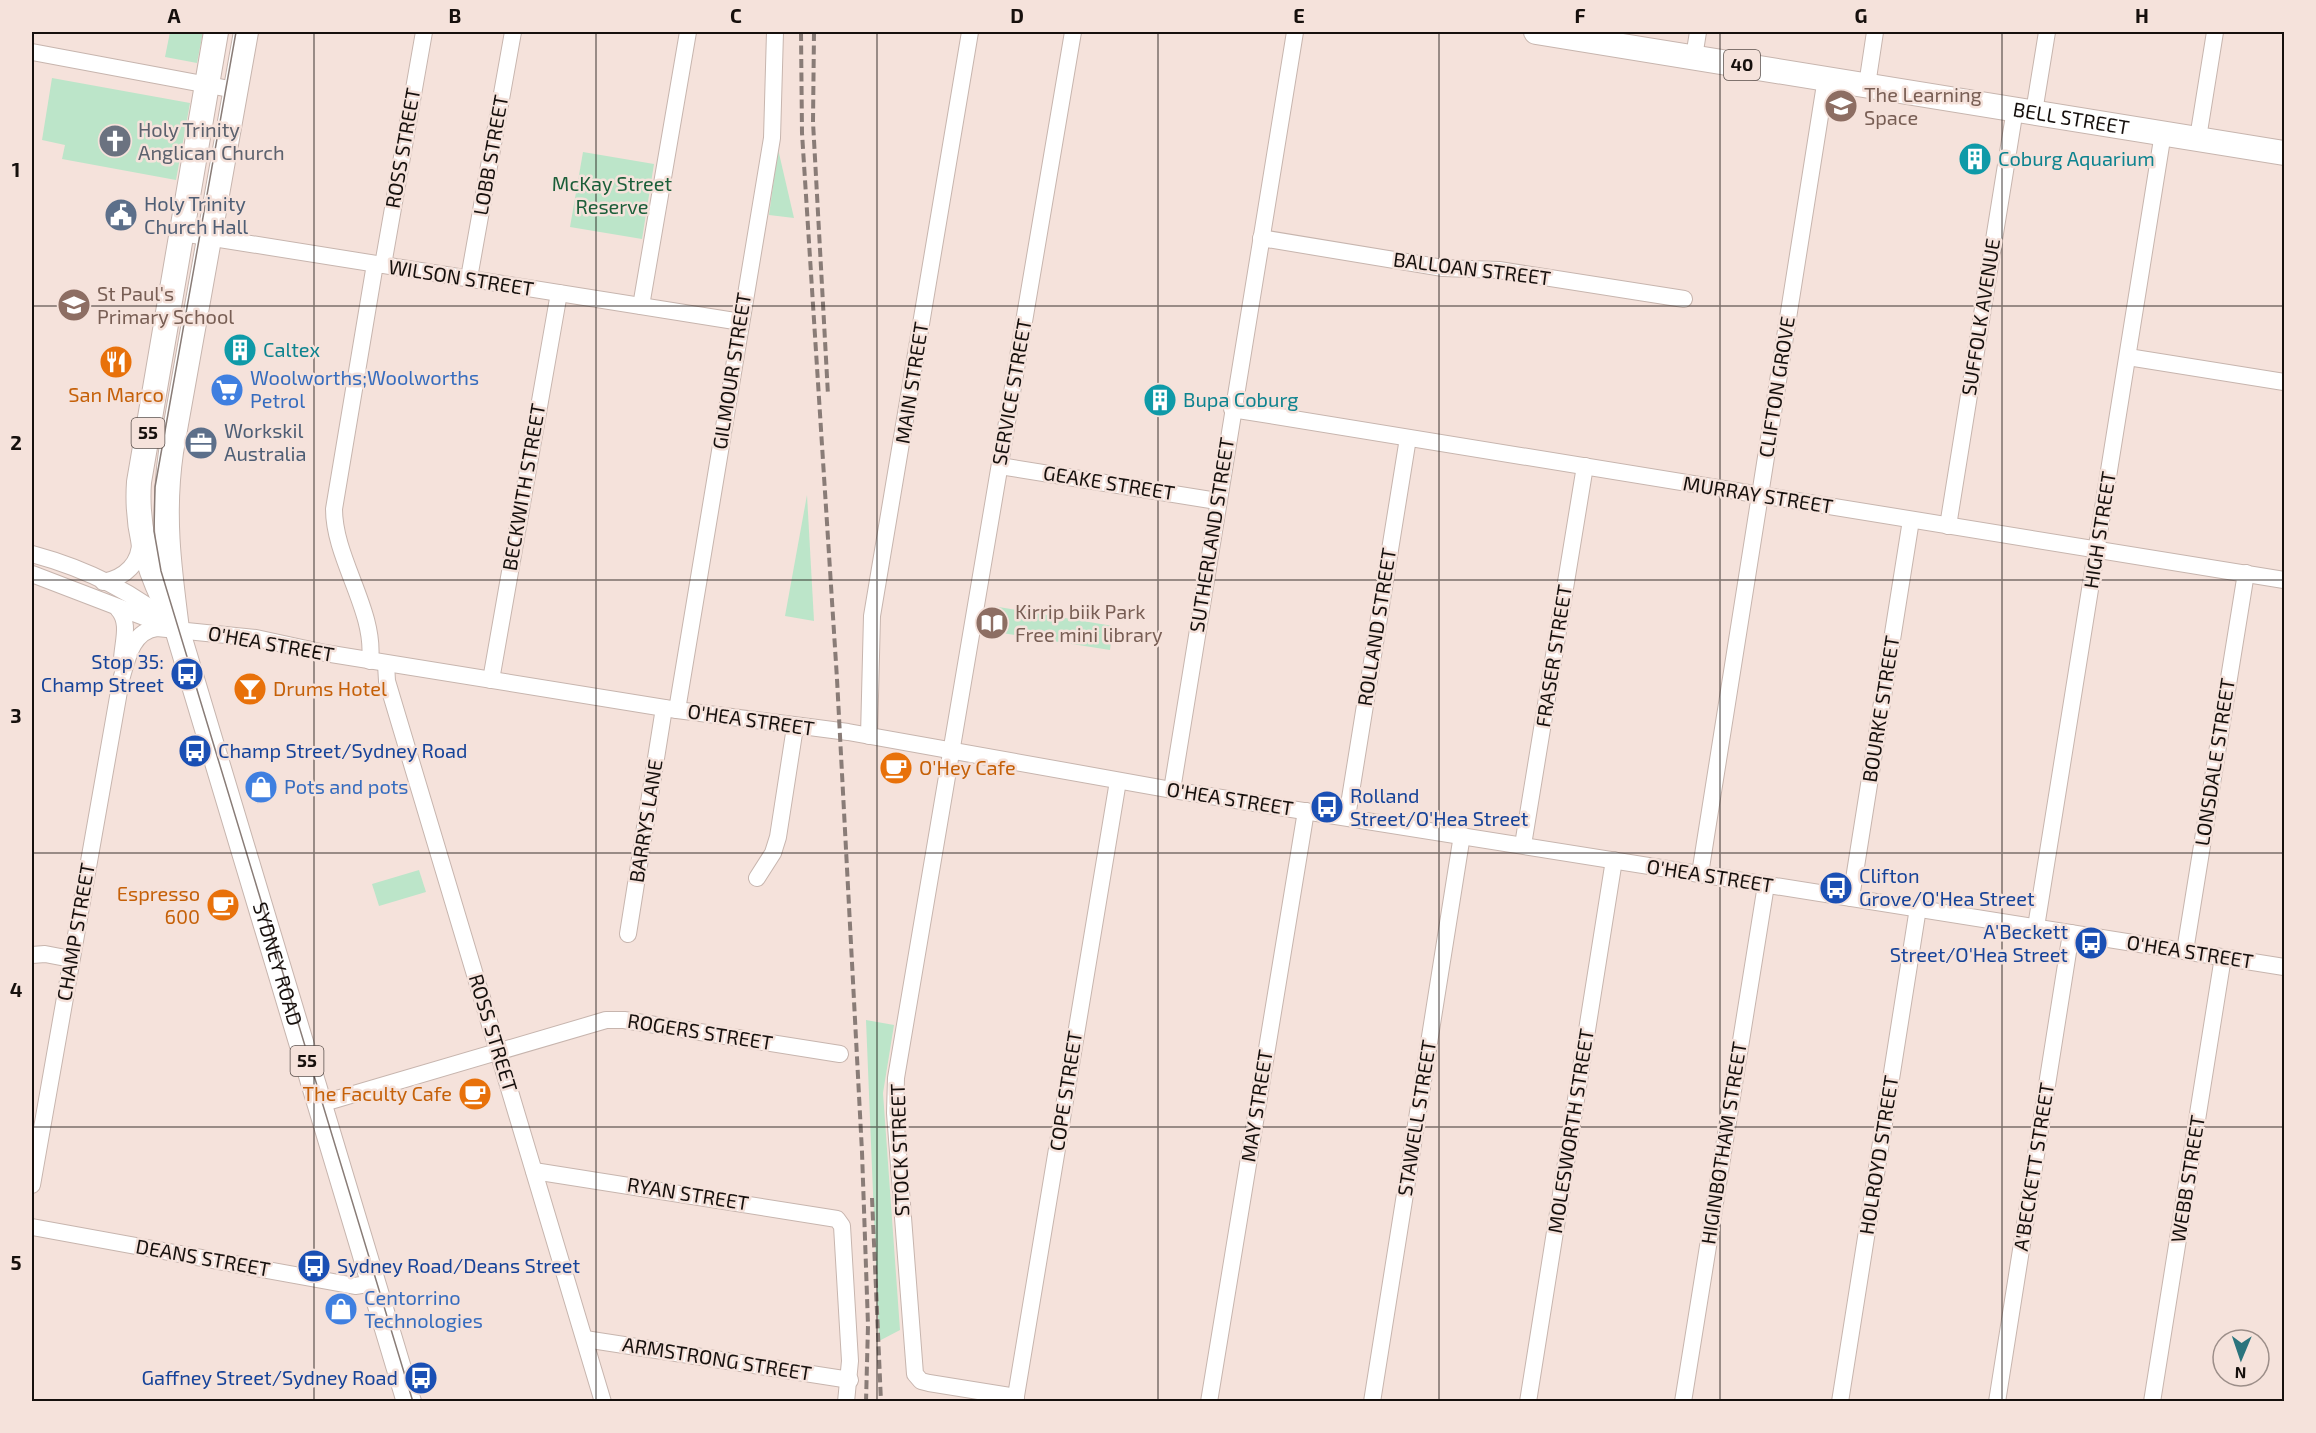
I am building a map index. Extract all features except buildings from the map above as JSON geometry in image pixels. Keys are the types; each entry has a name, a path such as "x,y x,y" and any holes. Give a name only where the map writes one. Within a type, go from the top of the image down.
{"highway":[{"name":"SYDNEY ROAD","path":"216,32 139,482 140,533 156,583 177,628 409,1401"},
{"name":"SYDNEY ROAD","path":"177,628 168,561 165,502 171,452 246,32"},
{"name":"BELL STREET","path":"1536,32 2284,153"}],"street":[{"name":"ROSS STREET","path":"424,32 334,509 338,535 378,662 393,701 500,1051 603,1401"},
{"name":"LOBB STREET","path":"469,278 513,32"},
{"path":"641,306 688,32"},
{"name":"GILMOUR STREET","path":"670,709 741,322 772,138 775,32"},
{"name":"MAIN STREET","path":"869,736 872,616 970,32"},
{"name":"SERVICE STREET","path":"951,752 1073,32"},
{"name":"SUTHERLAND STREET","path":"1172,790 1217,501 1295,32"},
{"path":"1694,57 1698,32"},
{"path":"1867,85 1875,32"},
{"name":"SUFFOLK AVENUE","path":"1948,526 2024,111 2047,32"},
{"path":"2198,138 2215,32"},
{"path":"32,52 235,90"},
{"name":"CLIFTON GROVE","path":"1700,874 1826,78"},
{"name":"HIGH STREET","path":"2036,927 2163,133"},
{"name":"WILSON STREET","path":"182,232 741,322"},
{"name":"BALLOAN STREET","path":"1261,238 1443,268 1499,270 1684,299"},
{"name":"BECKWITH STREET","path":"491,680 559,294"},
{"path":"2128,357 2284,382"},
{"name":"MURRAY STREET","path":"1232,409 2284,580"},
{"name":"ROLLAND STREET","path":"1347,817 1408,438"},
{"name":"GEAKE STREET","path":"1000,466 1217,501"},
{"name":"FRASER STREET","path":"1523,845 1585,466"},
{"name":"BOURKE STREET","path":"1851,898 1911,520"},
{"path":"103,582 124,575 132,566 141,547 140,533"},
{"path":"32,554 103,582 147,603 177,628"},
{"name":"LONSDALE STREET","path":"2185,951 2246,573"},
{"path":"32,574 118,609 177,628"},
{"name":"CHAMP STREET","path":"32,1185 121,680 125,626 124,618 118,609"},
{"name":"O'HEA STREET","path":"177,628 256,638 378,662 670,709 869,736 1172,790 2284,967"},
{"name":"CHAMP STREET","path":"121,680 139,634 148,629 177,628"},
{"name":"BARRYS LANE","path":"628,934 670,709"},
{"path":"757,878 773,853 778,837 795,727"},
{"name":"STOCK STREET","path":"951,752 894,1095 914,1367 917,1378 921,1381 1016,1399"},
{"name":"COPE STREET","path":"1016,1399 1118,781"},
{"name":"MAY STREET","path":"1209,1401 1306,811"},
{"name":"STAWELL STREET","path":"1372,1401 1462,835"},
{"name":"MOLESWORTH STREET","path":"1528,1401 1614,860"},
{"name":"HIGINBOTHAM STREET","path":"1683,1401 1766,885"},
{"name":"HOLROYD STREET","path":"1840,1401 1918,908"},
{"name":"A'BECKETT STREET","path":"1997,1401 2071,933"},
{"path":"32,955 71,959"},
{"name":"WEBB STREET","path":"2152,1401 2223,957"},
{"name":"ROGERS STREET","path":"320,1104 615,1019 840,1054"},
{"name":"RYAN STREET","path":"534,1171 761,1206 832,1218 840,1222 850,1380"},
{"name":"DEANS STREET","path":"32,1227 355,1286 374,1283"},
{"name":"ARMSTRONG STREET","path":"585,1339 850,1380"},
{"path":"846,1401 850,1380"}],"green space":[{"path":"170,32 203,32 197,63 165,57"},
{"path":"52,78 190,103 176,180 62,159 65,145 42,140"},
{"path":"778,149 794,218 769,215"},
{"name":"McKay Street Reserve","path":"583,152 654,164 642,239 570,227"},
{"path":"807,495 814,621 785,616"},
{"path":"993,606 1113,626 1110,650 989,631"},
{"path":"419,870 426,892 379,906 372,884"},
{"path":"866,1020 894,1025 883,1093 900,1330 879,1341"}],"tram line":[{"path":"236,32 155,487 154,531 161,571 413,1402"}],"railway":[{"path":"801,32 802,133 837,679 862,1152 868,1325 866,1402"},
{"path":"814,32 813,122 828,395"},
{"path":"872,1198 881,1402"}],"place":[{"name":"The Learning Space","path":"1841,106"},
{"name":"Holy Trinity Anglican Church","path":"115,141"},
{"name":"Coburg Aquarium","path":"1975,159"},
{"name":"Holy Trinity Church Hall","path":"121,215"},
{"name":"St Paul's Primary School","path":"74,305"},
{"name":"Caltex","path":"240,350"},
{"name":"San Marco","path":"116,362"},
{"name":"Woolworths;Woolworths Petrol","path":"227,390"},
{"name":"Bupa Coburg","path":"1160,400"},
{"name":"Workskil Australia","path":"201,443"},
{"name":"Kirrip biik Park Free mini library","path":"992,623"},
{"name":"Stop 35: Champ Street","path":"187,674"},
{"name":"Drums Hotel","path":"250,689"},
{"name":"Champ Street/Sydney Road","path":"195,751"},
{"name":"O'Hey Cafe","path":"896,768"},
{"name":"Pots and pots","path":"261,787"},
{"name":"Rolland Street/O'Hea Street","path":"1327,807"},
{"name":"Clifton Grove/O'Hea Street","path":"1836,888"},
{"name":"Espresso 600","path":"223,905"},
{"name":"A'Beckett Street/O'Hea Street","path":"2091,943"},
{"name":"The Faculty Cafe","path":"475,1094"},
{"name":"Sydney Road/Deans Street","path":"314,1266"},
{"name":"Centorrino Technologies","path":"341,1309"},
{"name":"Gaffney Street/Sydney Road","path":"421,1378"}]}
